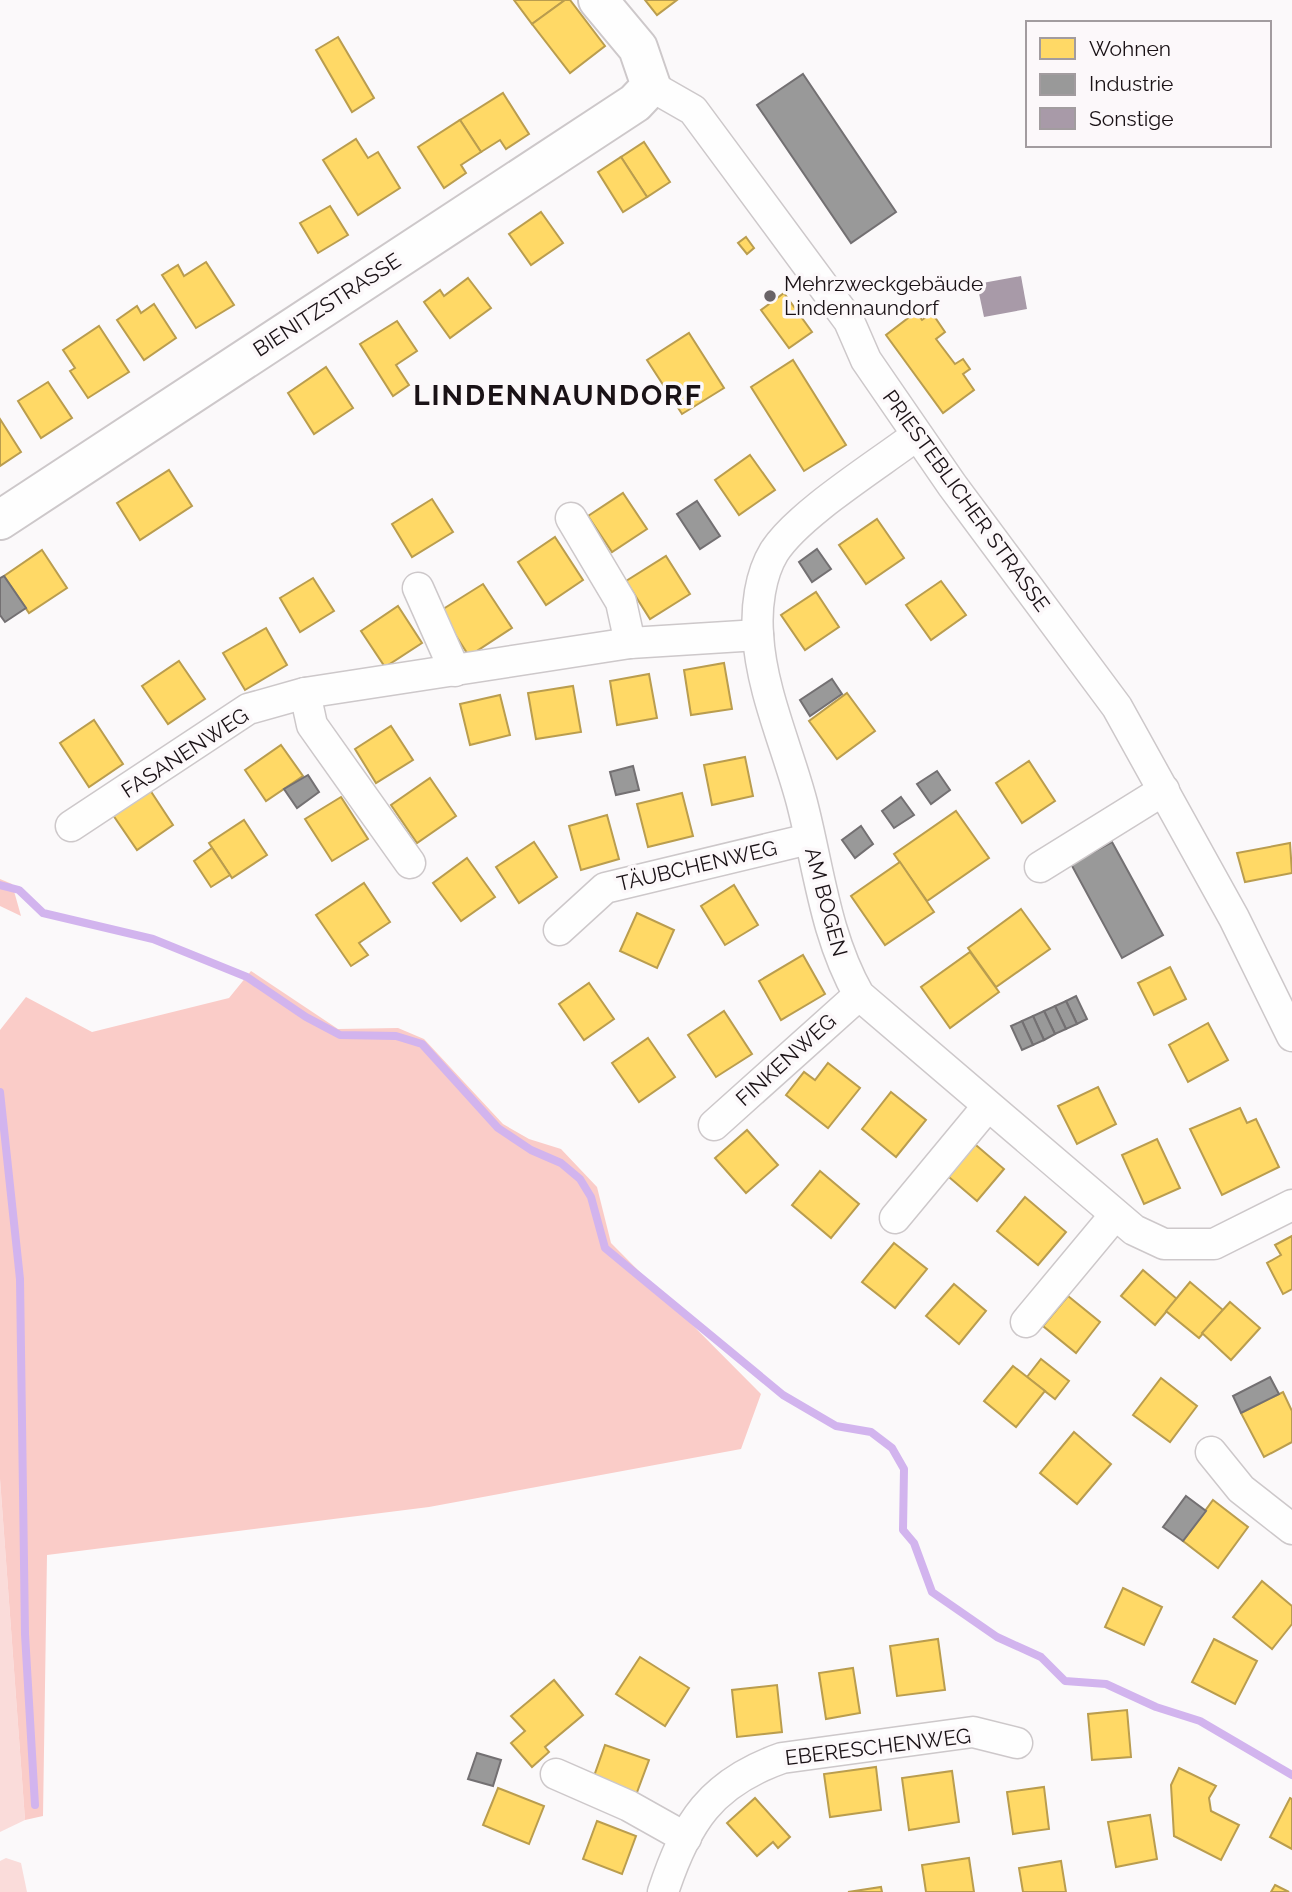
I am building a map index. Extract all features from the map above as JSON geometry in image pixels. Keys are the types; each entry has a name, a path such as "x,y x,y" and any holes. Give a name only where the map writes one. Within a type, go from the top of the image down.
{"street":[{"path":"598,0 638,48 651,86"},
{"name":"PRIESTEBLICHER STRASSE","path":"651,86 693,110 849,321 866,360 917,435 1117,706 1234,918 1292,1036"},
{"name":"BIENITZSTRASSE","path":"0,520 635,103 651,86"},
{"name":"AM BOGEN","path":"917,435 803,521 774,552 759,591 758,635 767,681 803,806 828,923 844,968 859,995 1134,1230 1164,1244 1214,1244 1292,1205"},
{"path":"571,518 621,602 630,643"},
{"path":"418,588 455,671"},
{"name":"FASANENWEG","path":"71,826 248,709 305,693 630,643 758,635"},
{"path":"305,693 312,725 410,863"},
{"path":"1040,867 1164,790"},
{"name":"TÄUBCHENWEG","path":"559,930 605,888 809,839"},
{"name":"FINKENWEG","path":"714,1125 859,995"},
{"path":"895,1217 987,1107"},
{"path":"1026,1322 1115,1216"},
{"path":"1211,1452 1241,1489 1292,1529"},
{"name":"EBERESCHENWEG","path":"663,1892 687,1838 707,1802 724,1785 757,1767 782,1758 973,1732 1017,1743"},
{"path":"556,1774 629,1806 687,1838"}],"shaded area":[{"path":"0,879 12,884 21,916 0,906"},
{"path":"251,971 338,1029 398,1028 424,1039 503,1124 529,1139 561,1149 597,1187 611,1243 761,1394 741,1449 429,1507 47,1555 43,1816 25,1820 0,1479 0,1030 26,997 92,1032 229,998"},
{"path":"0,1479 25,1820 0,1832"},
{"path":"6,1858 21,1863 27,1892 0,1892 0,1861"}],"building: Wohnen":[{"path":"514,0 565,0 532,24"},
{"path":"565,0 570,0 605,46 570,73 532,24"},
{"path":"645,0 677,0 657,15"},
{"path":"338,37 374,98 352,112 316,50"},
{"path":"503,93 529,134 506,149 500,140 481,152 460,120"},
{"path":"460,120 481,152 461,165 466,173 444,188 418,147"},
{"path":"356,139 368,158 378,152 400,188 358,215 323,160"},
{"path":"644,142 670,182 647,197 621,157"},
{"path":"621,157 647,197 623,212 598,172"},
{"path":"330,206 348,235 318,253 300,223"},
{"path":"541,212 563,243 531,265 509,234"},
{"path":"746,237 754,248 747,254 738,243"},
{"path":"206,262 234,305 196,328 162,275 178,265 184,276"},
{"path":"468,278 491,308 450,338 424,302 440,290 444,296"},
{"path":"784,293 812,332 789,348 761,310"},
{"path":"154,304 176,338 144,360 117,320 137,306 141,313"},
{"path":"916,312 922,320 932,313 945,332 936,339 955,364 963,359 970,369 963,374 974,390 943,413 886,335"},
{"path":"397,321 417,351 396,365 409,385 393,396 360,344"},
{"path":"99,326 129,372 88,398 70,371 75,368 63,350"},
{"path":"689,333 724,388 682,414 647,360"},
{"path":"793,360 846,445 804,471 751,387"},
{"path":"326,367 353,408 314,434 288,393"},
{"path":"48,382 72,418 41,438 18,401"},
{"path":"0,419 21,452 0,466"},
{"path":"750,455 775,490 739,515 715,480"},
{"path":"169,470 192,506 140,540 117,503"},
{"path":"623,493 647,529 612,552 588,516"},
{"path":"432,499 453,532 412,557 392,524"},
{"path":"877,519 904,558 866,584 839,545"},
{"path":"555,537 583,580 546,605 518,562"},
{"path":"42,550 67,588 29,613 4,576"},
{"path":"666,556 690,594 650,619 626,581"},
{"path":"313,578 334,611 300,632 280,598"},
{"path":"941,581 966,615 931,640 906,605"},
{"path":"483,584 512,628 469,656 440,611"},
{"path":"816,592 839,627 805,650 781,615"},
{"path":"398,606 422,643 385,667 361,631"},
{"path":"266,628 287,665 245,690 223,653"},
{"path":"179,661 205,699 168,724 142,686"},
{"path":"724,663 732,709 691,715 684,670"},
{"path":"649,674 657,718 617,725 610,681"},
{"path":"573,686 581,732 536,739 528,693"},
{"path":"847,693 875,731 837,759 809,721"},
{"path":"500,695 510,735 470,745 460,704"},
{"path":"94,720 123,764 89,787 60,743"},
{"path":"391,726 413,760 376,783 355,749"},
{"path":"281,745 303,776 266,801 245,770"},
{"path":"745,757 753,796 712,805 704,765"},
{"path":"1029,761 1055,801 1022,823 996,783"},
{"path":"430,778 456,816 417,843 391,805"},
{"path":"150,790 173,825 137,850 113,815"},
{"path":"682,793 693,836 648,847 637,804"},
{"path":"341,797 368,839 332,861 305,819"},
{"path":"956,811 989,858 927,901 894,854"},
{"path":"607,815 619,859 581,870 569,826"},
{"path":"244,820 267,855 232,878 209,843"},
{"path":"534,842 557,877 519,903 496,867"},
{"path":"1290,843 1292,873 1245,882 1237,853"},
{"path":"212,848 230,875 211,887 194,861"},
{"path":"467,858 495,897 461,921 433,883"},
{"path":"900,862 934,912 885,945 851,896"},
{"path":"364,883 390,922 359,943 368,955 351,966 316,915"},
{"path":"734,885 758,925 725,945 701,906"},
{"path":"1021,909 1050,949 996,987 968,948"},
{"path":"637,913 674,930 657,968 620,951"},
{"path":"970,952 999,992 950,1028 921,987"},
{"path":"803,955 825,994 781,1020 759,981"},
{"path":"1170,967 1186,999 1154,1015 1138,983"},
{"path":"589,983 614,1019 584,1040 559,1004"},
{"path":"724,1011 752,1054 716,1077 688,1035"},
{"path":"1208,1023 1228,1060 1188,1082 1169,1045"},
{"path":"648,1038 675,1077 639,1102 612,1063"},
{"path":"828,1063 860,1088 828,1128 786,1095 804,1072 815,1080"},
{"path":"1098,1087 1116,1124 1077,1144 1058,1106"},
{"path":"891,1092 926,1120 896,1157 862,1129"},
{"path":"1240,1108 1247,1123 1256,1119 1279,1167 1222,1195 1190,1129"},
{"path":"747,1130 778,1165 746,1193 715,1158"},
{"path":"1157,1139 1180,1188 1144,1204 1122,1155"},
{"path":"970,1140 1004,1169 977,1201 943,1172"},
{"path":"820,1171 859,1204 831,1238 792,1205"},
{"path":"1025,1197 1066,1232 1038,1265 997,1231"},
{"path":"1292,1236 1292,1289 1283,1294 1267,1263 1281,1255 1275,1245"},
{"path":"894,1243 927,1269 895,1308 862,1282"},
{"path":"1143,1270 1177,1299 1155,1325 1121,1296"},
{"path":"1190,1282 1223,1310 1199,1338 1166,1311"},
{"path":"954,1284 986,1311 959,1344 926,1316"},
{"path":"1068,1296 1100,1322 1076,1353 1043,1326"},
{"path":"1230,1302 1260,1328 1231,1360 1202,1333"},
{"path":"1041,1359 1069,1381 1055,1399 1027,1377"},
{"path":"1013,1366 1045,1391 1016,1427 984,1401"},
{"path":"1161,1378 1197,1406 1170,1442 1133,1415"},
{"path":"1283,1392 1292,1411 1292,1442 1264,1457 1241,1413"},
{"path":"1074,1432 1111,1464 1077,1504 1040,1473"},
{"path":"1213,1500 1248,1527 1218,1568 1183,1541"},
{"path":"1262,1581 1292,1606 1292,1624 1272,1649 1233,1617"},
{"path":"1123,1588 1162,1607 1144,1645 1105,1627"},
{"path":"938,1639 945,1690 897,1696 890,1646"},
{"path":"1214,1639 1257,1661 1235,1704 1192,1682"},
{"path":"640,1657 689,1688 665,1726 616,1694"},
{"path":"853,1668 860,1713 826,1719 819,1673"},
{"path":"554,1680 583,1715 545,1747 549,1752 532,1767 511,1743 525,1731 511,1716"},
{"path":"777,1685 782,1732 737,1737 732,1690"},
{"path":"1127,1710 1131,1757 1092,1760 1088,1714"},
{"path":"605,1745 649,1760 636,1795 593,1779"},
{"path":"876,1767 881,1810 830,1817 824,1774"},
{"path":"1179,1768 1216,1786 1209,1798 1211,1811 1239,1825 1221,1860 1174,1836 1171,1785"},
{"path":"952,1771 959,1822 909,1830 902,1778"},
{"path":"1044,1787 1049,1829 1013,1834 1007,1792"},
{"path":"498,1788 544,1806 529,1844 483,1825"},
{"path":"755,1798 790,1837 778,1848 773,1842 757,1856 727,1823"},
{"path":"1290,1798 1292,1799 1292,1849 1270,1837"},
{"path":"1150,1815 1157,1859 1116,1867 1108,1822"},
{"path":"597,1821 636,1836 622,1874 583,1859"},
{"path":"969,1858 974,1892 926,1892 922,1865"},
{"path":"1061,1861 1066,1892 1023,1892 1019,1868"},
{"path":"1275,1885 1289,1892 1271,1892"},
{"path":"881,1887 882,1892 848,1892"}],"building: Industrie":[{"path":"803,74 896,212 851,243 757,105"},
{"path":"697,501 720,536 700,549 677,514"},
{"path":"817,549 831,569 812,582 799,562"},
{"path":"4,576 26,608 5,622 0,615 0,578"},
{"path":"832,679 842,694 810,716 800,700"},
{"path":"633,766 639,790 616,795 610,772"},
{"path":"937,771 950,790 931,804 917,784"},
{"path":"308,775 319,792 297,808 284,789"},
{"path":"901,797 914,815 894,828 882,811"},
{"path":"861,826 873,844 855,858 842,840"},
{"path":"1112,842 1163,935 1122,958 1071,864"},
{"path":"1076,996 1087,1019 1077,1024 1066,1001"},
{"path":"1066,1001 1077,1024 1066,1029 1055,1006"},
{"path":"1055,1006 1066,1029 1055,1034 1044,1011"},
{"path":"1044,1011 1055,1034 1044,1040 1033,1016"},
{"path":"1033,1016 1044,1040 1033,1045 1022,1021"},
{"path":"1022,1021 1033,1045 1022,1050 1011,1026"},
{"path":"1270,1377 1279,1394 1241,1413 1233,1396"},
{"path":"1186,1496 1206,1511 1183,1541 1163,1527"},
{"path":"477,1753 501,1760 493,1786 468,1779"}],"building: Sonstige":[{"path":"1021,276 1027,309 984,317 977,284"}],"waterway":[{"path":"0,885 19,890 43,913 153,939 247,977 306,1017 340,1035 396,1036 422,1044 498,1128 531,1150 561,1163 580,1179 591,1197 605,1248 783,1395 836,1426 871,1432 892,1448 904,1469 903,1530 914,1543 932,1592 997,1637 1041,1657 1065,1681 1106,1684 1156,1707 1200,1721 1292,1775"},
{"path":"0,1092 20,1279 25,1634 35,1805"}],"place":[{"name":"Mehrzweckgebäude Lindennaundorf","path":"770,296"}],"district":[{"name":"LINDENNAUNDORF","path":"558,395"}]}
